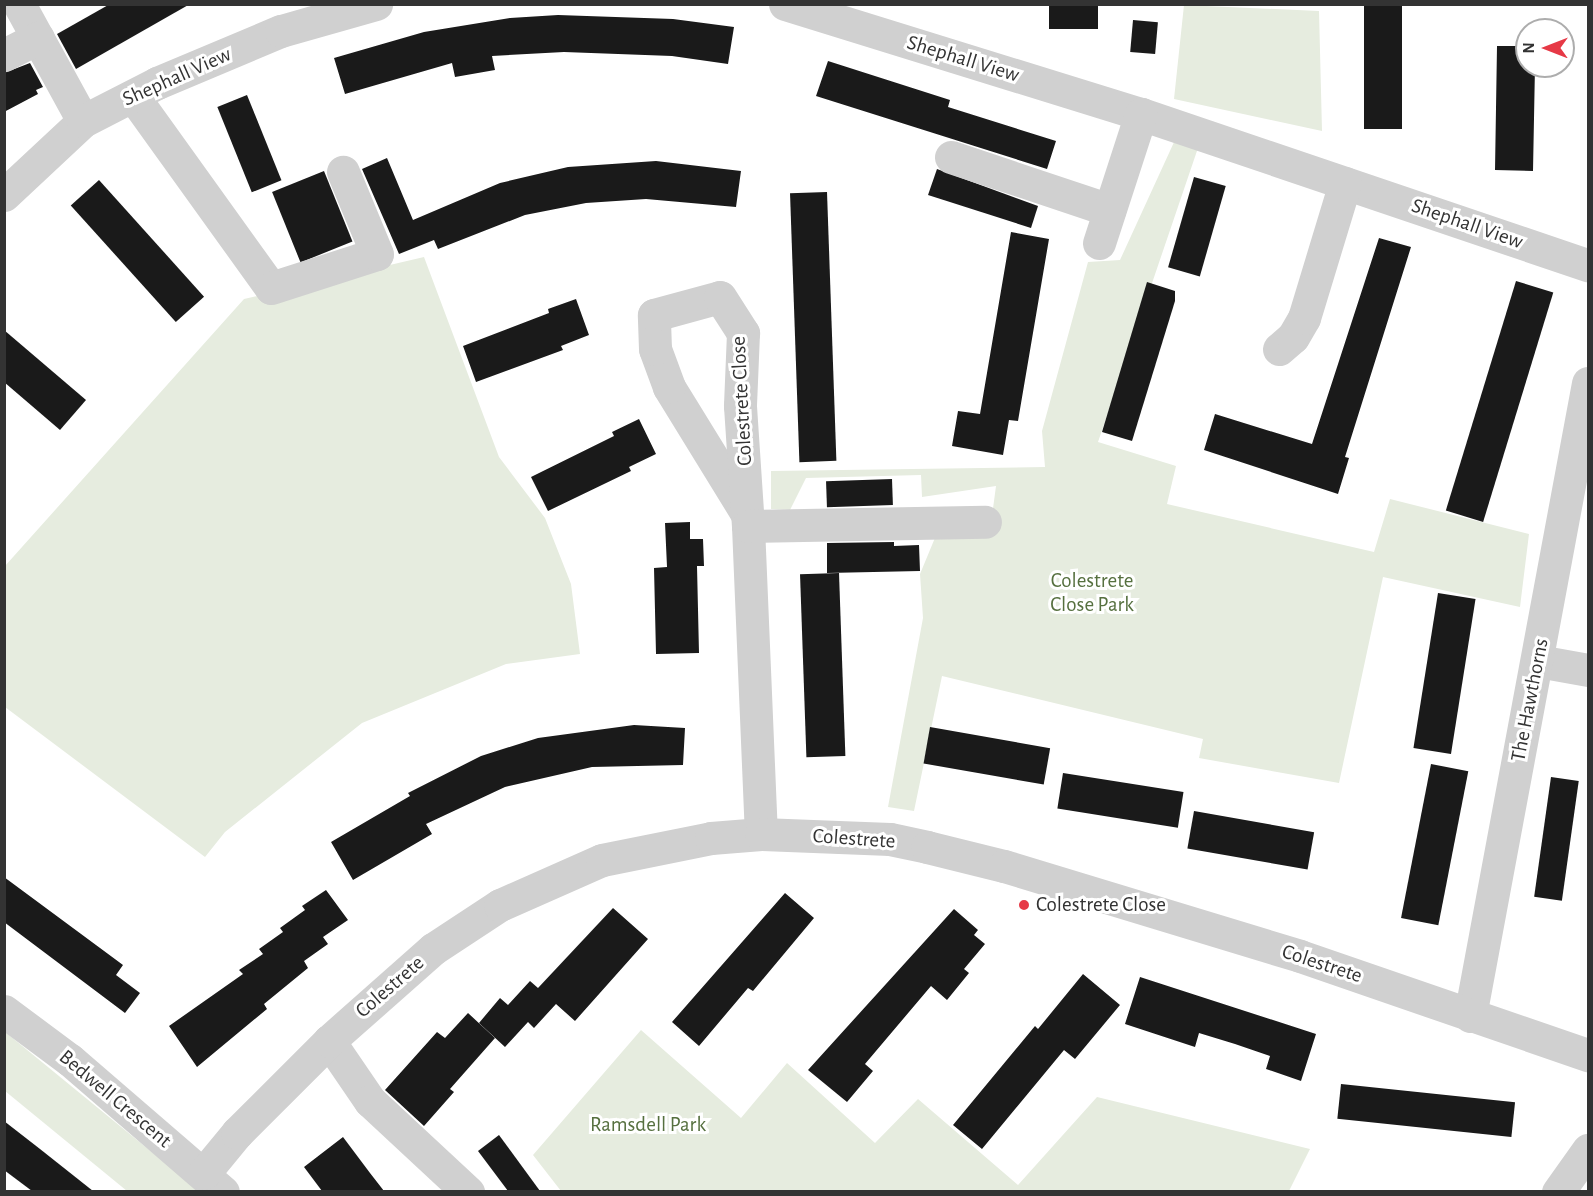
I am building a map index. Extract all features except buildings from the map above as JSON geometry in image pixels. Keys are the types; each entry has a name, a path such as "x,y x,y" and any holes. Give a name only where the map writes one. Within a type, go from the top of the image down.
{"street":[{"path":"19,4 83,121"},
{"name":"Shephall View","path":"4,195 83,121 133,96 281,31 376,4"},
{"name":"Shephall View","path":"785,4 1141,114 1588,266"},
{"path":"4,55 38,38"},
{"path":"133,96 271,288 377,254 344,172"},
{"path":"1099,243 1141,114"},
{"path":"951,157 1109,210"},
{"path":"1279,349 1293,337 1304,318 1345,183"},
{"name":"Colestrete Close","path":"748,520 669,387 655,349 654,315 720,297 742,333 740,406 748,520 761,834"},
{"name":"The Hawthorns","path":"1470,1016 1588,383"},
{"path":"748,520 985,522"},
{"path":"1538,661 1588,670"},
{"name":"Colestrete","path":"214,1182 237,1133 329,1041 433,949 500,905 602,860 652,847 761,834 890,839 1004,866 1300,956 1588,1055"},
{"name":"Bedwell Crescent","path":"4,1011 214,1182"},
{"path":"329,1041 370,1101 468,1191"},
{"path":"1558,1191 1588,1150"}],"green space":[{"path":"1184,5 1319,11 1322,131 1174,99"},
{"name":"Colestrete Close Park","path":"1175,140 1199,145 1098,442 1176,466 1167,504 1374,552 1390,499 1529,534 1520,607 1383,577 1339,783 1199,758 1203,739 942,676 914,811 888,807 923,618 920,574 937,533 990,531 996,486 922,497 921,475 806,478 790,510 771,509 771,471 1045,467 1042,431 1088,262 1120,260"},
{"path":"424,257 499,457 545,518 571,584 580,654 506,664 362,723 225,832 205,857 5,707 5,566 244,299"},
{"name":"Ramsdell Park","path":"641,1030 741,1118 787,1063 875,1143 918,1099 1018,1185 1097,1097 1310,1149 1289,1191 561,1191 533,1155"},
{"path":"4,1031 197,1191 127,1191 5,1091"}],"place":[{"name":"Colestrete Close","path":"1024,905"}]}
